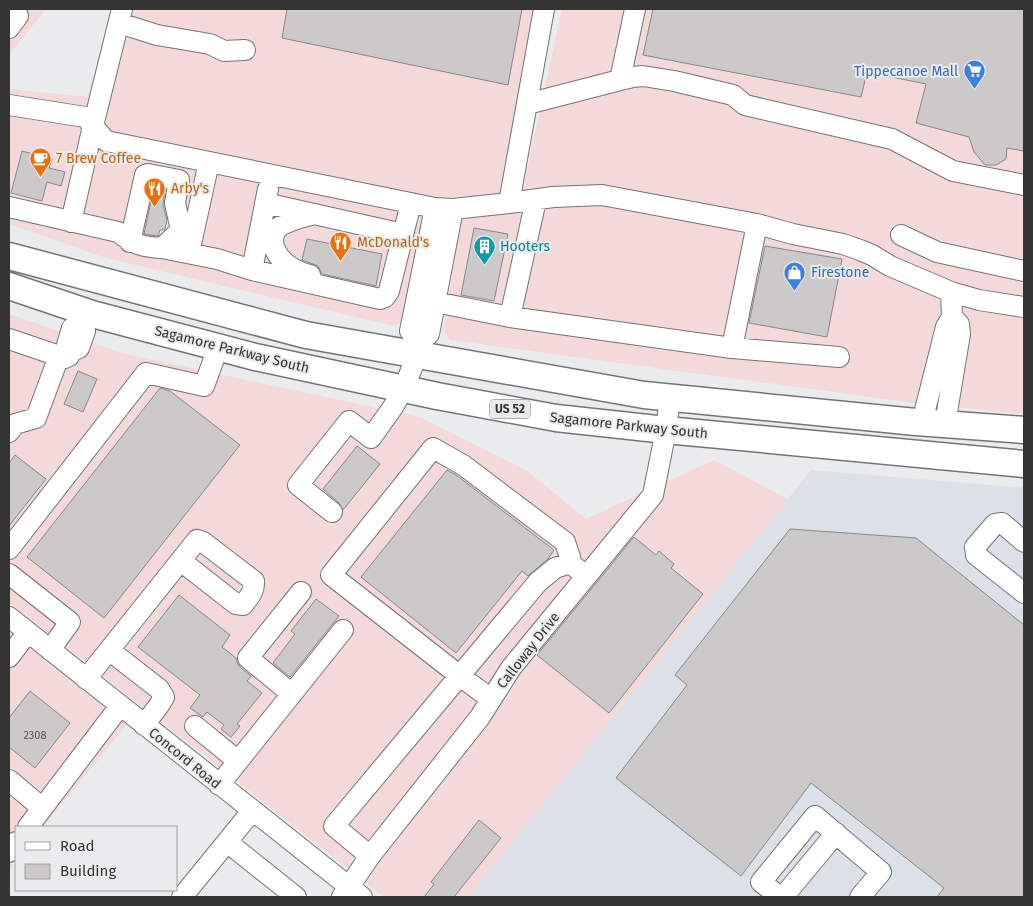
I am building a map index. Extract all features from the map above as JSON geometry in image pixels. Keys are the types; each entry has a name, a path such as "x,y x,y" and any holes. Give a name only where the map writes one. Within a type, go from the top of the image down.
{"main road":[{"path":"9,256 306,335 419,348 644,395 1024,430"},
{"name":"Sagamore Parkway South","path":"9,286 82,317 437,396 556,418 1024,464"}],"street":[{"path":"509,203 544,9"},
{"path":"620,80 634,9"},
{"path":"71,222 121,16 158,35 210,44 224,51 245,50"},
{"path":"527,104 633,77 643,76 674,81 733,95 745,105 892,139 953,170 1024,185"},
{"path":"9,105 85,117 106,141 444,209 553,197 602,195 757,224 793,234 843,244 952,292 979,300 1024,307"},
{"path":"189,253 209,162"},
{"path":"252,270 272,174"},
{"path":"124,237 145,175 178,180 175,203 181,230 162,248"},
{"path":"510,317 536,200"},
{"path":"265,203 403,234"},
{"path":"9,207 124,237 148,247 217,259 252,270 380,300 389,291 411,203"},
{"path":"332,512 298,486 349,421 371,438 404,388 419,348 429,334 435,302 444,209"},
{"path":"419,348 410,331 444,209"},
{"path":"315,214 286,223 277,229 273,241 276,250 284,262 296,271 374,290 378,290 391,282"},
{"path":"732,348 757,224"},
{"path":"901,234 937,252 1024,270"},
{"path":"934,423 960,334 958,324 952,317 952,292"},
{"path":"435,302 510,317 732,348 839,357"},
{"path":"9,339 65,354 79,348 84,331 82,317"},
{"path":"9,549 146,373 204,386 218,348"},
{"path":"9,432 15,424 36,418 65,354"},
{"name":"Calloway Drive","path":"351,894 370,856 480,716 511,668 653,495 666,430 670,397"},
{"path":"491,699 331,575 433,448 464,465 565,542 570,556 570,563"},
{"path":"1024,542 1002,522 995,524 975,547 976,555 1024,593"},
{"path":"86,679 180,561"},
{"path":"570,563 586,576"},
{"path":"370,856 334,826 538,582 555,568 570,563"},
{"path":"9,574 70,622 50,650"},
{"path":"292,694 248,658 301,592"},
{"name":"Concord Road","path":"9,617 252,811 351,894"},
{"path":"219,785 343,630"},
{"path":"9,657 28,632"},
{"path":"109,650 159,689 164,696 144,725"},
{"path":"29,826 120,706"},
{"path":"195,726 238,760"},
{"path":"9,780 42,808"},
{"path":"182,897 252,811"},
{"path":"836,834 782,897 761,882 814,816 836,834 881,872 860,897"},
{"path":"227,842 296,897"}],"shaded area":[{"path":"9,9 46,9 9,55"},
{"path":"112,9 535,9 505,196 430,198 402,322 394,326 106,258 9,224 9,89 88,97"},
{"path":"562,9 1024,9 1024,414 914,403 450,340 443,329 462,216 519,207"},
{"path":"9,314 122,353 419,417 526,470 586,519 714,460 797,504 481,897 384,897 9,602"},
{"path":"811,470 1024,488 1024,897 469,897"},
{"path":"9,628 129,722 44,826 15,826 15,860 9,869"}],"building":[{"path":"287,9 522,9 508,85 282,38"},
{"name":"Tippecanoe Mall","path":"653,9 1024,9 1024,151 1007,148 1006,159 996,165 985,165 974,152 969,137 916,123 926,84 867,72 861,97 643,55"},
{"name":"7 Brew Coffee","path":"22,151 52,159 49,168 65,172 61,186 47,182 42,201 11,193"},
{"path":"154,187 165,189 163,205 167,220 165,229 160,230 158,236 144,234"},
{"name":"Hooters","path":"474,228 508,234 494,301 461,295"},
{"name":"McDonald's","path":"307,239 382,254 376,286 322,274 318,266 302,260"},
{"name":"Firestone","path":"765,246 842,259 827,337 749,323"},
{"path":"78,371 97,379 83,412 64,404"},
{"path":"160,388 170,391 240,445 104,618 27,557"},
{"path":"357,446 380,464 343,510 339,503 323,489"},
{"path":"15,455 46,479 9,526 9,463"},
{"path":"447,470 554,550 548,559 528,576 522,571 456,653 361,577"},
{"path":"790,529 916,538 1024,625 1024,897 937,897 944,888 811,783 741,876 616,778 687,685 675,675"},
{"path":"634,537 656,555 659,551 674,564 671,568 703,594 609,713 537,655"},
{"path":"179,595 230,635 222,647 236,658 240,667 251,676 247,681 262,693 237,724 240,726 231,737 221,729 224,725 207,712 203,717 190,708 200,695 138,647"},
{"path":"316,599 339,616 290,677 273,663 295,634 291,631"},
{"path":"30,691 70,723 35,768 9,747 9,718"},
{"path":"479,820 501,838 454,897 424,897 434,884 431,882"}],"place":[{"name":"Tippecanoe Mall","path":"974,90"},
{"name":"7 Brew Coffee","path":"40,177"},
{"name":"Arby's","path":"155,207"},
{"name":"McDonald's","path":"341,261"},
{"name":"Hooters","path":"484,265"},
{"name":"Firestone","path":"795,291"}]}
